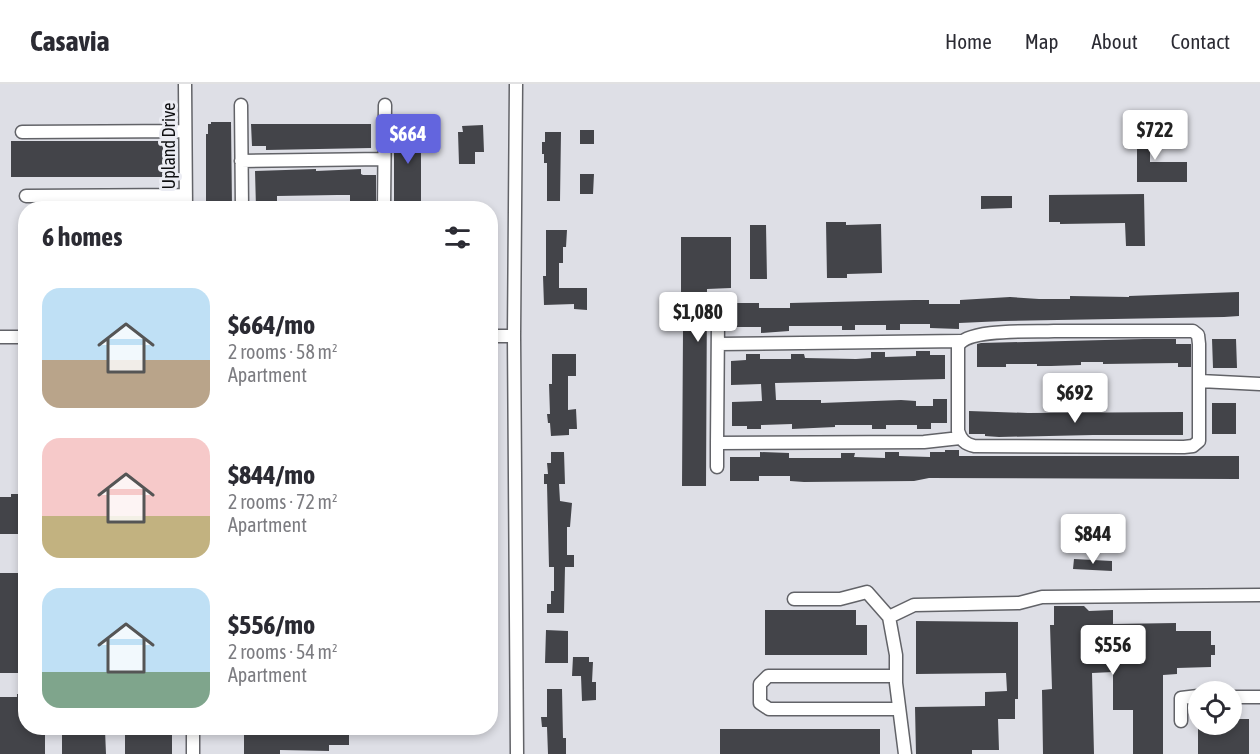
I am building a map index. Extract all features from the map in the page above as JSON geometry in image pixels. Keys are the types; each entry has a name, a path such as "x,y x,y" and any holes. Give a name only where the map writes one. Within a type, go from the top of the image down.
{"street":[{"name":"Upland Drive","path":"185,84 186,201"},
{"path":"516,84 514,336 517,754"},
{"path":"241,105 242,201"},
{"path":"384,105 384,201"},
{"path":"22,132 185,131"},
{"path":"242,161 384,159"},
{"path":"26,196 186,195"},
{"path":"717,467 718,321"},
{"path":"1193,331 1198,335 1199,441 1193,446 974,446 966,444 960,438 958,431 958,346 961,341 967,337 988,333 1193,331"},
{"path":"498,336 514,336"},
{"path":"0,337 18,337"},
{"path":"718,344 961,341"},
{"path":"1200,381 1260,384"},
{"path":"717,443 924,442 960,438"},
{"path":"794,599 840,599 867,592 888,617 896,655 896,676 905,754"},
{"path":"888,617 914,605 1019,603 1042,597 1260,596"},
{"path":"896,676 768,676 760,684 760,703 769,709 899,709"},
{"path":"1181,721 1181,698 1188,697"},
{"path":"1242,697 1260,697"},
{"path":"193,735 193,754"}],"building":[{"path":"397,121 421,121 421,201 394,201 394,125"},
{"path":"211,122 231,122 232,201 206,201 206,134 208,134 208,124"},
{"path":"1150,123 1150,162 1187,162 1187,182 1137,182 1137,142 1128,142 1128,132 1137,132 1137,124"},
{"path":"251,124 371,124 371,148 266,150 266,146 252,146"},
{"path":"483,125 484,152 475,152 475,164 459,164 458,132 463,132 462,126"},
{"path":"580,130 594,130 594,144 580,144"},
{"path":"545,132 561,132 560,201 547,201 547,163 544,163 544,154 542,154"},
{"path":"11,141 163,141 163,177 11,177"},
{"path":"361,169 363,175 376,175 376,201 350,201 350,195 337,195 277,196 277,201 256,201 255,171"},
{"path":"580,174 594,174 593,194 580,194"},
{"path":"1144,194 1145,246 1126,246 1125,223 1060,224 1060,222 1049,222 1049,195"},
{"path":"981,196 1012,196 1012,208 981,209"},
{"path":"826,222 846,222 846,225 881,224 882,273 847,274 847,278 827,278"},
{"path":"750,225 766,225 767,279 750,279"},
{"path":"546,230 567,230 566,247 563,247 563,263 559,263 559,288 587,288 587,310 574,309 574,304 544,305"},
{"path":"681,237 731,237 731,288 707,289 706,486 682,486 683,331 682,327 677,327 677,317 681,317"},
{"path":"1239,292 1239,316 959,323 959,329 930,328 930,324 900,324 900,330 886,330 886,325 855,325 855,330 842,330 842,326 789,326 789,331 761,333 761,327 730,327 730,303 759,303 759,308 790,308 790,303 929,300 929,304 960,304 960,300 1010,297 1070,299 1070,296 1129,297"},
{"path":"1176,339 1176,344 1191,344 1191,367 1178,367 1178,363 1081,362 1081,365 1006,364 1006,367 977,367 977,344 981,343"},
{"path":"1212,339 1236,339 1237,368 1213,368"},
{"path":"916,351 930,351 930,355 945,355 945,379 775,383 776,400 821,400 821,403 901,400 916,401 916,406 933,406 933,399 947,399 947,423 931,423 931,429 917,429 917,425 886,425 886,429 872,429 872,425 835,425 835,427 792,429 792,424 761,425 761,429 732,426 732,402 762,401 761,384 731,385 731,361 746,360 746,354 760,354 760,359 791,359 791,354 804,354 805,358 856,359 871,358 871,352 885,352 885,357 916,356"},
{"path":"552,354 576,354 576,376 568,376 568,410 576,409 577,429 569,429 569,435 551,436 550,423 548,423"},
{"path":"1212,403 1236,403 1236,434 1212,434"},
{"path":"969,411 1183,412 1183,435 985,436 985,434 969,434"},
{"path":"945,450 959,450 959,456 1239,456 1239,479 929,478 914,481 804,482 790,481 790,476 759,476 759,481 730,481 730,457 760,457 760,452 789,453 789,458 841,458 841,453 855,453 854,457 885,458 885,452 899,452 899,456 930,457 930,452 945,452"},
{"path":"551,452 564,452 565,484 559,484 560,501 572,503 570,527 567,527 567,555 574,555 574,567 565,567 564,613 547,613 547,604 551,604 551,591 554,591 554,567 549,567 547,484 544,484 544,474 548,474 547,463 551,463"},
{"path":"11,494 18,494 18,534 0,534 0,497 11,497"},
{"path":"1074,559 1112,561 1112,571 1073,569"},
{"path":"0,573 18,573 18,673 0,673"},
{"path":"1054,606 1084,606 1089,611 1113,610 1113,624 1176,623 1176,631 1211,631 1211,645 1215,645 1215,655 1211,655 1211,667 1177,668 1177,674 1163,675 1163,754 1133,754 1133,710 1113,710 1113,672 1092,673 1094,754 1043,754 1042,690 1052,689 1050,625 1054,625"},
{"path":"765,610 856,610 856,625 867,625 867,655 765,655"},
{"path":"916,621 1018,622 1018,699 1015,699 1015,719 998,719 999,750 972,750 972,754 916,754 915,707 985,706 985,692 1007,691 1006,673 916,674"},
{"path":"546,630 568,631 568,663 545,663"},
{"path":"573,657 589,657 589,662 593,662 592,682 596,682 596,700 582,701 581,676 572,676"},
{"path":"547,689 562,689 563,738 566,738 566,754 548,754 547,727 542,727 541,717 547,717"},
{"path":"18,694 18,735 45,735 45,754 0,754 0,697 17,697"},
{"path":"1242,719 1249,719 1249,754 1198,754 1198,735 1242,735"},
{"path":"720,729 880,729 880,754 720,754"},
{"path":"62,735 105,735 106,754 62,754"},
{"path":"125,735 172,735 172,754 125,754"},
{"path":"244,735 349,735 349,745 329,745 329,751 280,750 280,754 244,754"}]}
